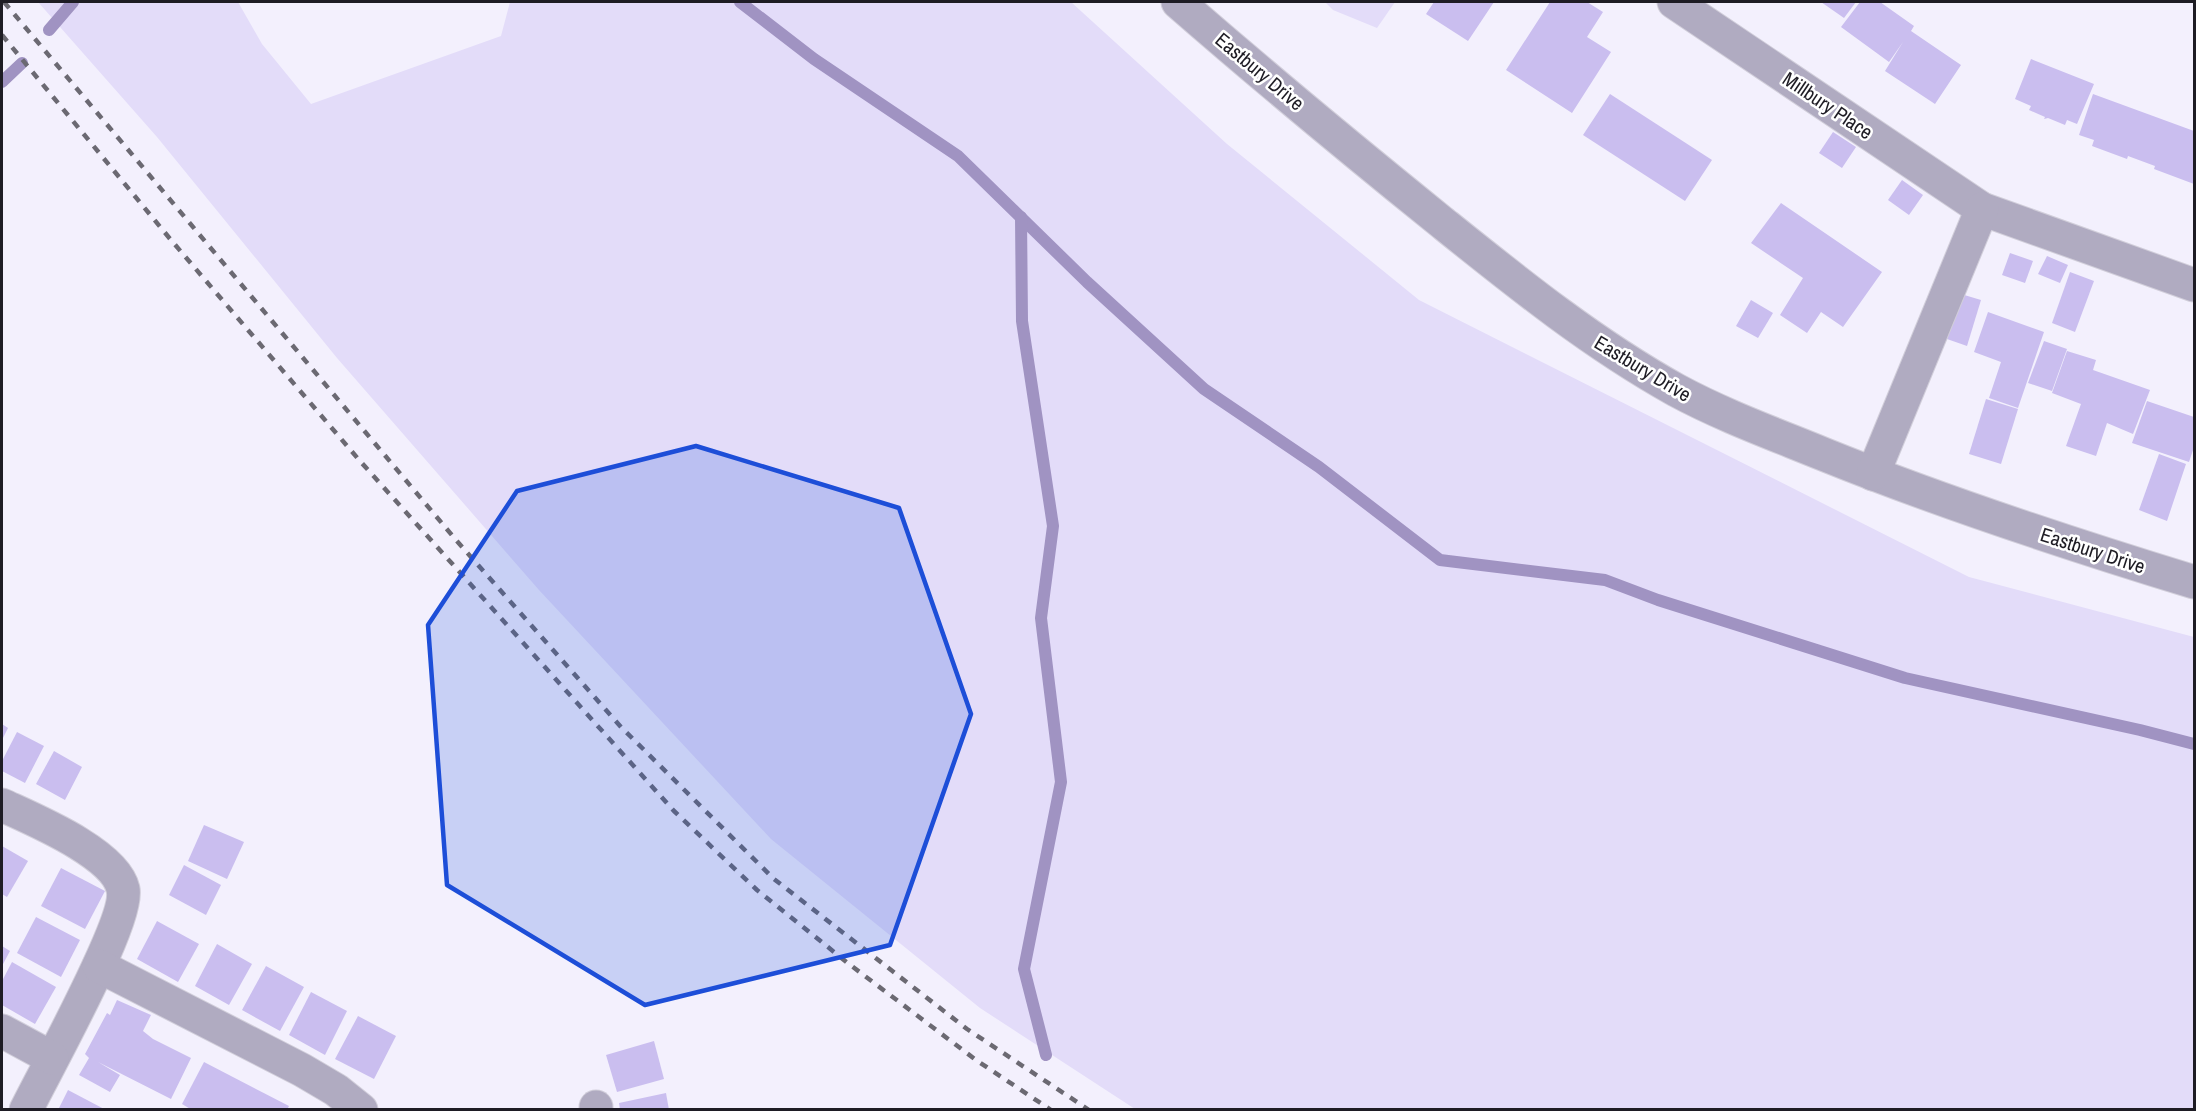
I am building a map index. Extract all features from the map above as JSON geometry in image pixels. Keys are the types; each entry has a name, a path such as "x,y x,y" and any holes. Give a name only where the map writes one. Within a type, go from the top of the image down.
{"street":[{"name":"Eastbury Drive","path":"1178,2 1414,200 1544,305 1612,352 1678,391 1764,430 1873,474 2094,551 2194,582"},
{"name":"Millbury Place","path":"1674,2 1982,209 2194,285"},
{"path":"1873,474 1982,209"},
{"path":"2,805 46,825 98,856 113,871 123,889 121,907 99,966 26,1110"},
{"path":"99,966 302,1071 336,1090 361,1110"},
{"path":"2,1031 52,1058"}],"highlighted area":[{"path":"696,446 899,508 971,714 890,945 645,1005 447,885 428,625 517,491"}],"shaded area":[{"path":"38,2 238,2 262,44 311,104 501,36 510,2 1071,2 1227,144 1419,300 1969,577 2194,637 2194,1109 1135,1109 980,1008 771,839 539,590 337,358 157,137"},
{"path":"1325,2 1395,2 1377,28 1333,10"}],"building":[{"path":"1434,2 1494,2 1468,41 1426,14"},
{"path":"1550,2 1587,2 1603,12 1587,37 1611,52 1572,113 1506,70"},
{"path":"1821,2 1856,2 1844,18"},
{"path":"1860,2 1880,2 1914,26 1911,31 1961,65 1935,104 1885,71 1903,42 1889,62 1841,27"},
{"path":"2031,59 2094,84 2077,124 2067,120 2065,125 2048,118 2044,119 2045,117 2029,110 2031,106 2015,99"},
{"path":"1610,94 1712,160 1685,201 1583,135"},
{"path":"2093,94 2194,131 2194,184 2154,169 2155,166 2128,156 2127,159 2092,146 2094,140 2079,135"},
{"path":"1833,132 1856,147 1842,168 1819,153"},
{"path":"1902,180 1923,195 1909,215 1888,200"},
{"path":"1781,203 1882,272 1843,327 1821,312 1807,333 1780,315 1803,278 1751,243"},
{"path":"2010,253 2033,261 2025,283 2002,275"},
{"path":"2047,256 2068,265 2060,283 2038,274"},
{"path":"2070,272 2094,281 2075,332 2052,323"},
{"path":"1961,294 1981,300 1967,346 1947,339"},
{"path":"1751,300 1773,313 1758,338 1736,326"},
{"path":"1988,312 2044,332 2018,408 1989,398 2001,362 1974,352"},
{"path":"2044,341 2067,349 2052,391 2028,383"},
{"path":"2067,351 2096,360 2093,370 2150,390 2133,434 2107,423 2096,456 2066,446 2081,404 2052,393"},
{"path":"1986,399 2018,409 2001,464 1969,454"},
{"path":"2147,401 2194,417 2194,447 2189,462 2132,443"},
{"path":"2159,454 2186,464 2167,521 2139,510"},
{"path":"2,724 8,728 2,740"},
{"path":"17,732 44,746 25,783 2,771 2,761"},
{"path":"54,751 82,767 65,800 36,784"},
{"path":"204,825 244,842 227,879 188,861"},
{"path":"2,846 28,861 7,897 2,894"},
{"path":"184,865 221,885 206,915 169,895"},
{"path":"61,868 105,891 85,929 41,906"},
{"path":"36,917 80,940 61,977 17,953"},
{"path":"157,921 199,944 178,982 137,959"},
{"path":"217,944 252,964 229,1005 195,986"},
{"path":"2,946 10,951 2,966"},
{"path":"12,962 56,987 35,1024 2,1005 2,981"},
{"path":"266,966 304,987 280,1031 242,1010"},
{"path":"311,992 347,1011 325,1055 289,1035"},
{"path":"117,1000 151,1015 143,1031 153,1039 191,1058 171,1099 98,1062 120,1075 110,1092 79,1075 89,1058 85,1054 107,1013 110,1015"},
{"path":"358,1016 396,1036 374,1079 335,1059"},
{"path":"654,1041 664,1079 617,1092 606,1055"},
{"path":"204,1062 289,1106 287,1110 192,1110 182,1104"},
{"path":"68,1090 106,1110 58,1110"},
{"path":"666,1093 669,1110 620,1110 619,1103"}],"waterway":[{"path":"49,30 73,2"},
{"path":"740,2 814,59 958,156 1087,282 1204,389 1319,467 1440,560 1605,580 1658,600 1905,678 2194,744"},
{"path":"2,82 22,63"},
{"path":"1021,217 1022,321 1053,526 1041,618 1061,782 1024,969 1046,1055"}],"railway":[{"path":"4,2 456,540 621,727 774,879 967,1029 1089,1110"},
{"path":"2,35 171,240 360,461 674,811 757,890 849,964 976,1060 1051,1110"}]}
